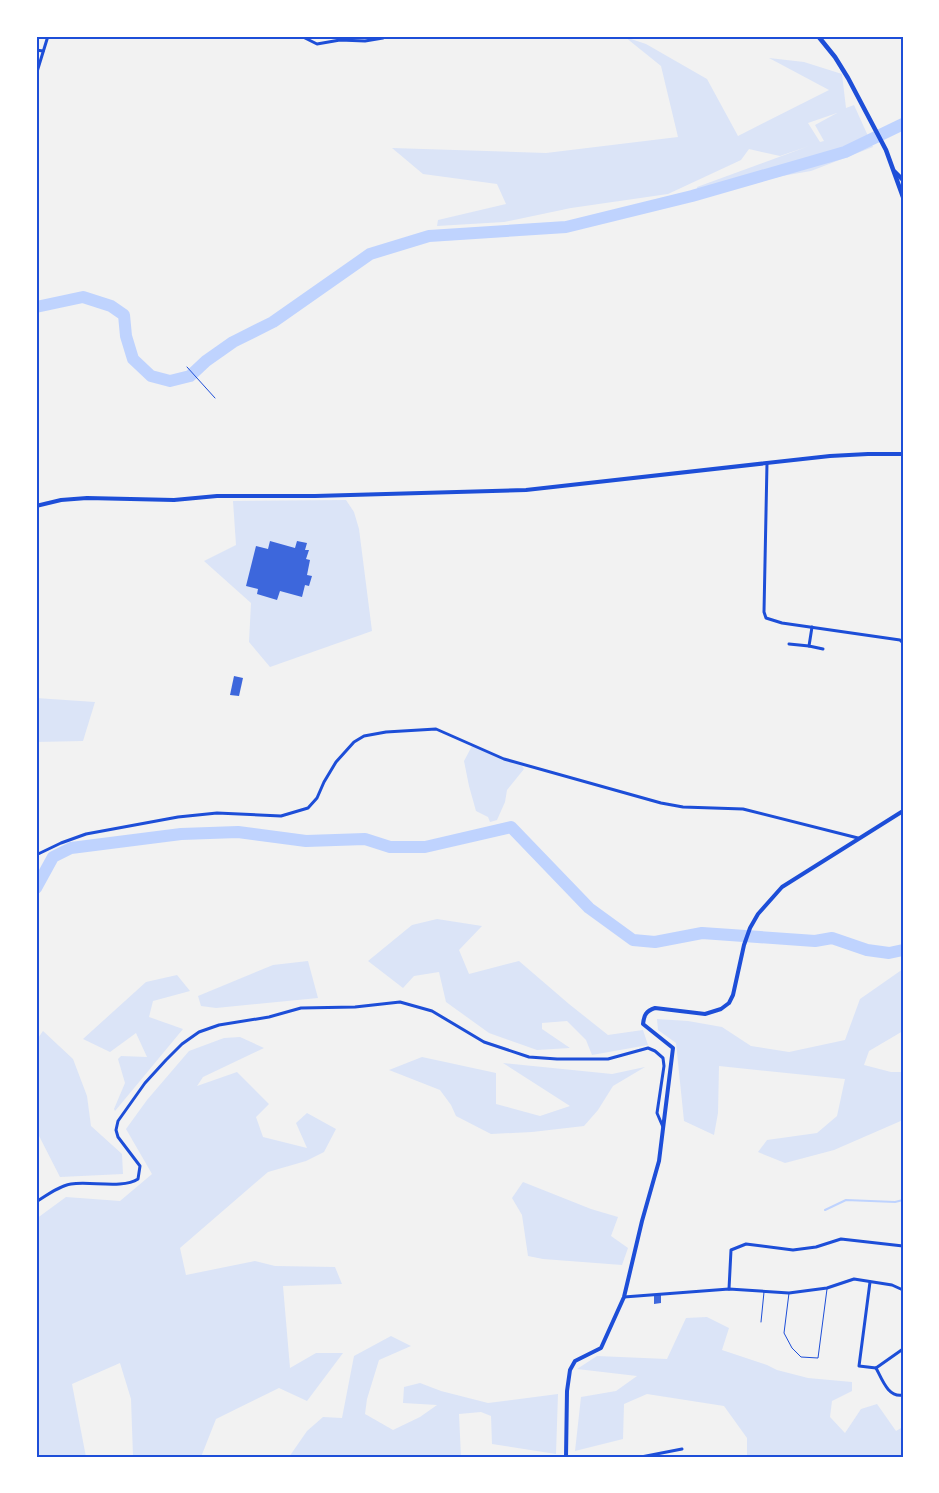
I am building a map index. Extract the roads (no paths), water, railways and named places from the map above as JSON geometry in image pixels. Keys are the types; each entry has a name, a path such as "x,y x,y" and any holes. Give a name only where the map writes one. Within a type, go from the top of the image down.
{"main road":[{"path":"818,36 844,71 883,146 903,197"},
{"path":"894,171 903,180"}],"street":[{"path":"36,75 48,36"},
{"path":"301,36 317,44 340,40 365,41 383,38"},
{"path":"36,50 42,51"},
{"path":"36,506 61,500 87,498 174,500 218,496 315,496 526,490 830,456 903,454"},
{"path":"767,463 764,612 766,618 900,640 903,643"},
{"path":"809,646 812,627"},
{"path":"789,644 823,649"},
{"path":"36,855 86,834 178,818 217,813 281,816 308,808 317,798 336,762 354,742 364,736 386,732 436,729 504,759 661,803 683,807 743,808 858,838"},
{"path":"566,1457 567,1391 570,1370 576,1361 601,1348 624,1297 642,1221 660,1161 673,1048 643,1024 644,1016 648,1010 655,1008 705,1014 721,1010 729,1003 733,995 744,945 750,928 758,914 782,887 903,811"},
{"path":"36,1202 68,1184 93,1182 125,1183 138,1179 140,1166 118,1137 116,1130 118,1121 145,1083 166,1060 199,1032 301,1008 355,1007 400,1002 432,1011 484,1042 529,1057 608,1060 648,1048 663,1058 664,1066 657,1113 663,1127"},
{"path":"729,1289 731,1250 746,1244 793,1250 816,1247 841,1239 903,1246"},
{"path":"624,1297 729,1289 789,1293 827,1288 854,1279 892,1285 903,1290"},
{"path":"870,1282 859,1366 876,1368 903,1349"},
{"path":"876,1368 891,1394 903,1396"},
{"path":"641,1457 682,1449"}],"lane":[{"path":"789,1293 784,1333 792,1348 802,1357 818,1358 827,1288"},
{"path":"761,1322 764,1291"}],"waterway":[{"path":"36,307 83,297 111,306 124,315 126,336 133,359 151,376 170,381 190,376 206,361 233,342 273,322 370,254 429,236 566,227 692,196 845,152 903,124"},
{"path":"36,888 53,857 71,848 181,834 238,832 306,841 365,839 390,847 425,847 511,827 589,908 633,940 655,942 702,933 815,941 832,938 867,950 889,953 903,950"},
{"path":"825,1210 846,1200 895,1202 903,1200"}]}
